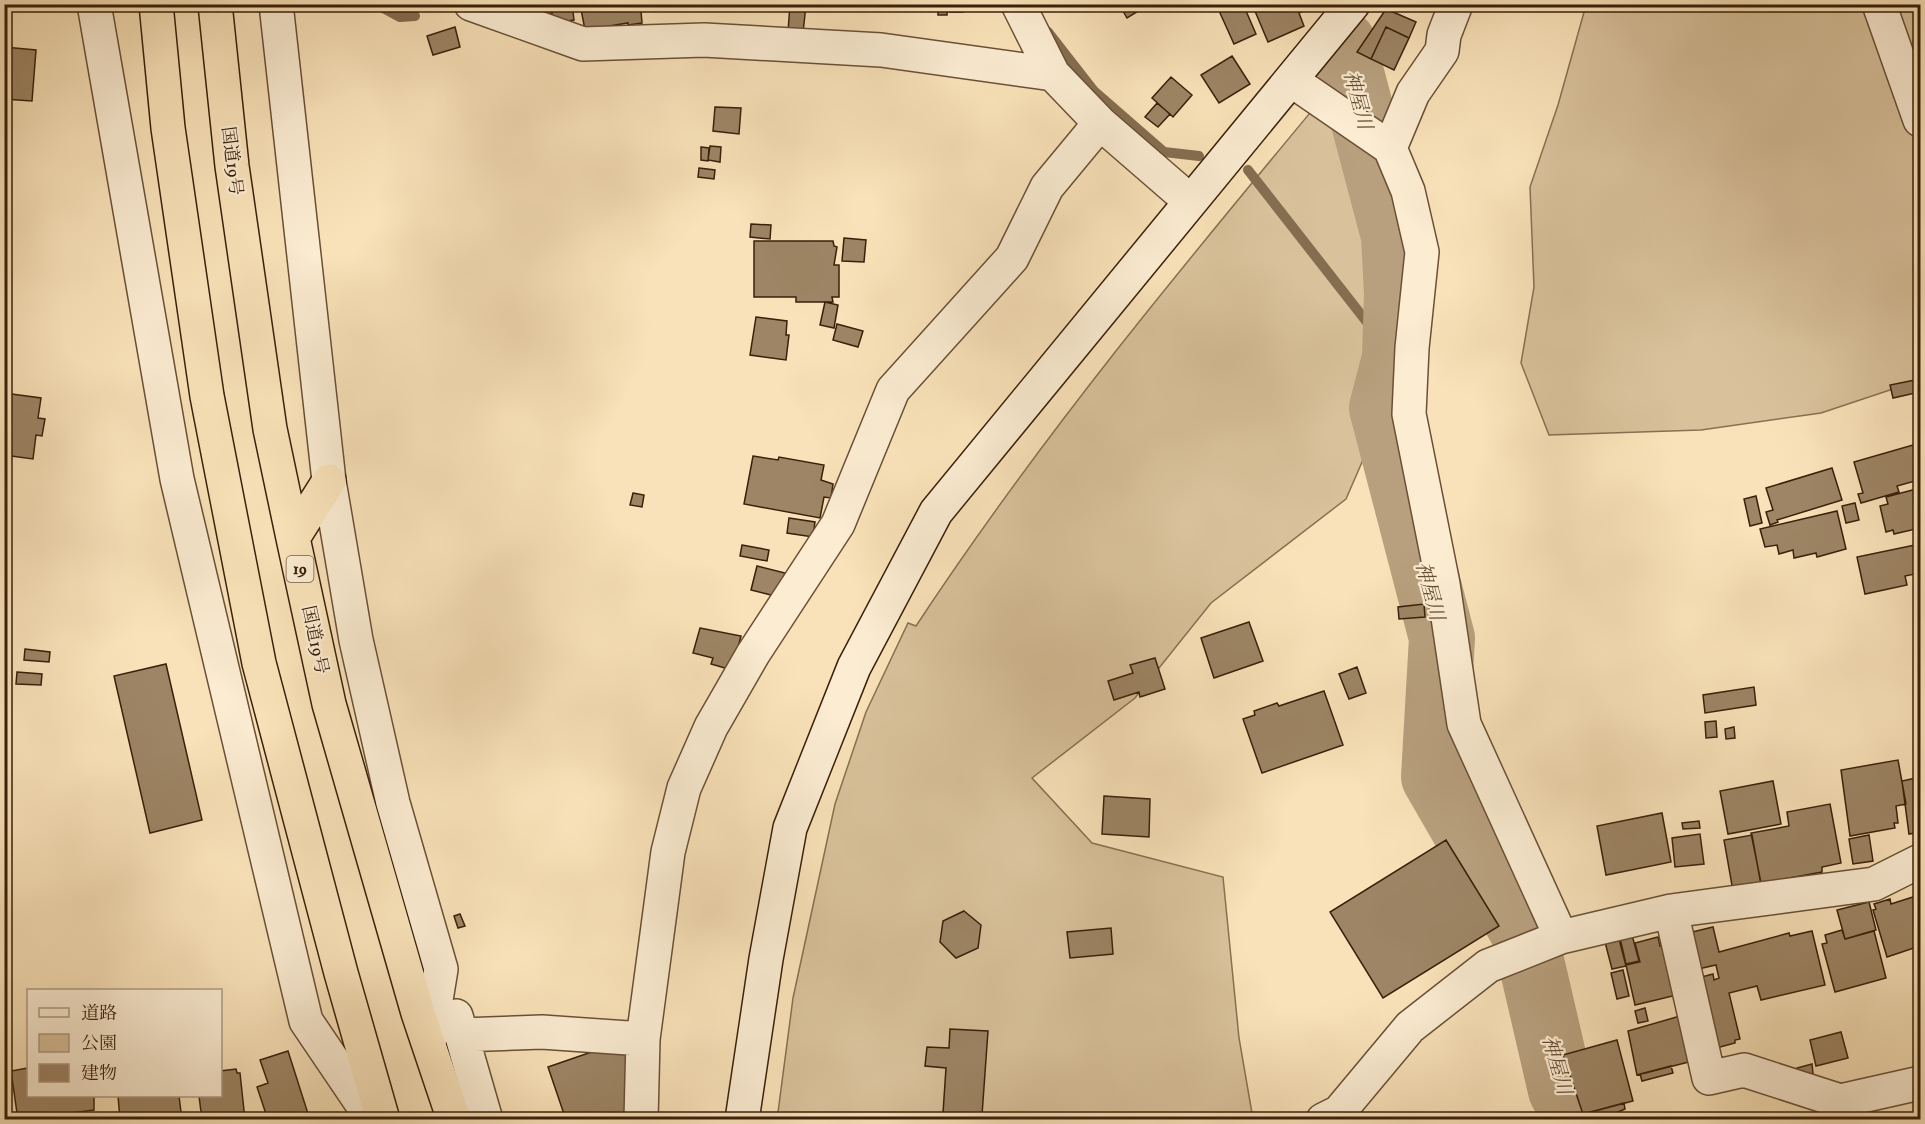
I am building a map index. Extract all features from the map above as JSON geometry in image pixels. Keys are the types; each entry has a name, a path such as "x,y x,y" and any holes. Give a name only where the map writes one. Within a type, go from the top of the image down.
{"highway":[{"path":"156,4 168,128 207,396 259,663 340,973 383,1119"},
{"name":"国道19号","path":"215,4 232,166 270,429 293,538 329,704 418,1012 454,1119"},
{"path":"293,538 329,481"}],"street":[{"path":"94,4 177,479 306,1021 373,1119"},
{"path":"276,4 329,481 356,640 393,803 486,1119"},
{"path":"471,4 583,44 704,40 869,49 1053,74"},
{"path":"1018,4 1053,74 1100,123 1190,201"},
{"path":"742,1119 766,958 790,828 854,667 936,512 1353,4"},
{"path":"1375,138 1413,93 1442,51 1444,35 1456,4"},
{"path":"1880,4 1920,120"},
{"path":"1291,80 1375,138 1408,191 1422,252 1412,348 1409,414 1443,584 1464,724 1561,937"},
{"path":"641,1119 644,1039 668,852 684,788 711,727 753,654 838,524 893,390 1012,258 1047,187 1100,123"},
{"path":"1323,1119 1339,1112 1410,1027 1488,966 1561,937 1671,911 1874,884 1920,861"},
{"path":"1671,911 1709,1078 1744,1070 1840,1101 1920,1083"},
{"path":"429,1043 441,969"},
{"path":"462,1035 542,1032 644,1039"}],"green space":[{"path":"1586,5 1920,5 1920,380 1821,413 1701,430 1549,435 1521,363 1534,287 1530,187 1558,105"},
{"path":"1339,78 1375,97 1393,189 1413,248 1392,393 1346,499 1211,603 1135,698 1032,778 1092,843 1223,877 1239,1038 1253,1119 777,1120 793,998 835,804 866,712 908,623 916,626 1015,484 1120,346"}],"building":[{"path":"537,4 550,4 553,18 539,20"},
{"path":"550,4 572,4 574,20 553,23"},
{"path":"580,4 673,4 641,11 642,23 585,30"},
{"path":"790,4 806,5 803,33 788,32"},
{"path":"938,4 947,4 947,15 938,15"},
{"path":"950,4 963,4 963,12 950,12"},
{"path":"1119,4 1148,4 1148,5 1127,18"},
{"path":"1216,4 1243,4 1256,34 1234,44"},
{"path":"1252,4 1302,4 1305,10 1299,13 1304,26 1268,42"},
{"path":"1386,9 1416,22 1409,38 1386,27 1371,59 1357,52"},
{"path":"455,27 460,47 433,55 427,36"},
{"path":"1386,27 1409,38 1394,70 1371,59"},
{"path":"4,47 36,50 32,101 4,99"},
{"path":"1232,56 1250,84 1219,103 1201,75"},
{"path":"1171,77 1192,95 1173,117 1152,98"},
{"path":"1157,103 1170,114 1158,127 1145,117"},
{"path":"715,107 741,108 739,134 713,131"},
{"path":"710,146 721,147 720,162 708,160"},
{"path":"701,147 709,148 708,161 701,160"},
{"path":"699,168 715,170 714,179 698,177"},
{"path":"751,224 771,225 770,239 750,237"},
{"path":"844,238 866,240 864,262 842,261"},
{"path":"754,241 833,241 834,246 837,247 834,265 839,265 839,297 832,297 833,302 796,302 796,297 754,297"},
{"path":"825,302 838,305 834,328 820,325"},
{"path":"756,317 787,321 786,335 789,335 786,360 750,355"},
{"path":"837,324 863,331 858,347 833,340"},
{"path":"1920,379 1920,392 1893,398 1890,385"},
{"path":"4,393 41,398 38,418 45,419 42,436 36,435 33,459 4,455"},
{"path":"1920,443 1920,474 1914,476 1915,481 1897,486 1899,492 1861,503 1858,494 1863,493 1854,462"},
{"path":"753,456 778,460 779,457 824,465 821,480 833,484 831,498 824,497 820,518 744,504"},
{"path":"1832,468 1842,500 1777,520 1778,522 1770,525 1766,512 1773,510 1766,488"},
{"path":"1920,488 1920,528 1894,534 1893,530 1886,532 1880,506 1888,504 1886,497"},
{"path":"633,493 644,495 642,507 630,505"},
{"path":"1756,496 1762,523 1750,526 1744,499"},
{"path":"1855,503 1859,520 1846,523 1842,506"},
{"path":"1837,511 1846,549 1817,557 1816,553 1794,558 1793,550 1779,554 1777,545 1765,547 1760,529"},
{"path":"789,518 815,522 813,537 787,533"},
{"path":"1920,544 1920,573 1905,576 1907,585 1865,594 1857,557"},
{"path":"742,545 769,550 767,561 740,556"},
{"path":"757,566 785,573 779,597 751,590"},
{"path":"1424,604 1425,617 1399,619 1398,607"},
{"path":"1249,622 1263,661 1214,678 1201,638"},
{"path":"700,628 741,636 732,670 711,664 713,658 693,653"},
{"path":"25,649 50,652 49,662 24,660"},
{"path":"1155,658 1165,689 1140,697 1139,692 1114,700 1108,681 1133,673 1130,665"},
{"path":"166,664 202,820 150,833 114,676"},
{"path":"1357,667 1366,693 1349,699 1339,674"},
{"path":"17,672 42,674 41,685 16,684"},
{"path":"1754,687 1756,705 1705,713 1703,695"},
{"path":"1324,691 1343,745 1262,773 1243,719 1255,715 1254,711 1277,703 1279,706"},
{"path":"1716,721 1717,737 1706,738 1705,722"},
{"path":"1734,727 1735,738 1726,739 1725,729"},
{"path":"1898,760 1906,804 1896,806 1898,823 1894,823 1895,828 1850,836 1841,770"},
{"path":"1916,778 1920,804 1920,832 1909,834 1902,781"},
{"path":"1773,781 1781,824 1728,834 1720,791"},
{"path":"1104,796 1150,799 1149,837 1102,834"},
{"path":"1830,804 1841,863 1822,867 1822,872 1761,883 1751,833 1789,826 1787,812"},
{"path":"1662,813 1671,862 1606,875 1597,826"},
{"path":"1699,821 1700,828 1683,829 1682,823"},
{"path":"1700,834 1704,864 1675,867 1672,838"},
{"path":"1752,835 1761,885 1733,891 1724,840"},
{"path":"1869,835 1873,861 1853,864 1849,839"},
{"path":"1446,840 1499,926 1383,998 1330,912"},
{"path":"1919,895 1920,946 1887,957 1873,910 1876,909 1874,904 1890,899 1891,904"},
{"path":"1869,902 1876,930 1845,939 1837,910"},
{"path":"964,911 981,925 978,948 956,958 940,942 943,921"},
{"path":"460,914 465,926 458,928 454,916"},
{"path":"1713,927 1719,952 1789,933 1790,936 1812,931 1825,985 1761,1000 1757,986 1729,993 1740,1039 1735,1040 1735,1043 1709,1050 1694,979 1713,974 1714,980 1719,978 1716,965 1689,971 1680,935"},
{"path":"1111,928 1113,954 1070,958 1067,932"},
{"path":"1842,930 1845,939 1874,931 1886,978 1835,992 1822,944 1827,943 1825,935"},
{"path":"1632,935 1639,961 1626,964 1620,938"},
{"path":"1658,937 1660,946 1669,944 1681,994 1635,1005 1626,965 1640,962 1635,943"},
{"path":"1619,939 1626,966 1612,969 1605,942"},
{"path":"1623,970 1629,996 1617,999 1611,973"},
{"path":"1645,1008 1648,1021 1638,1023 1635,1011"},
{"path":"1687,1014 1697,1060 1637,1075 1628,1031"},
{"path":"950,1029 988,1031 982,1115 943,1113 946,1068 925,1066 927,1047 949,1048"},
{"path":"1841,1032 1848,1058 1816,1066 1810,1040"},
{"path":"1617,1040 1633,1101 1583,1114 1563,1055"},
{"path":"603,1048 635,1052 628,1120 566,1120 548,1067"},
{"path":"288,1051 310,1120 268,1120 257,1087 268,1083 260,1060"},
{"path":"1812,1064 1813,1074 1799,1077 1797,1068"},
{"path":"1671,1066 1673,1073 1642,1081 1640,1074"},
{"path":"27,1068 27,1097 94,1097 94,1110 18,1120 11,1071"},
{"path":"236,1069 237,1073 240,1073 245,1120 202,1120 199,1097 222,1097 222,1071"},
{"path":"118,1097 179,1097 182,1120 120,1120"},
{"path":"1624,1103 1625,1109 1600,1120 1587,1120 1583,1114"}],"waterway":[{"path":"376,4 400,17 415,16"},
{"path":"1048,32 1094,91 1164,152 1199,156"},
{"name":"神屋川","path":"1343,43 1394,236 1397,293 1395,358 1382,408 1442,638 1434,777 1525,935 1561,1090 1577,1120"},
{"path":"1248,170 1395,358"}]}
